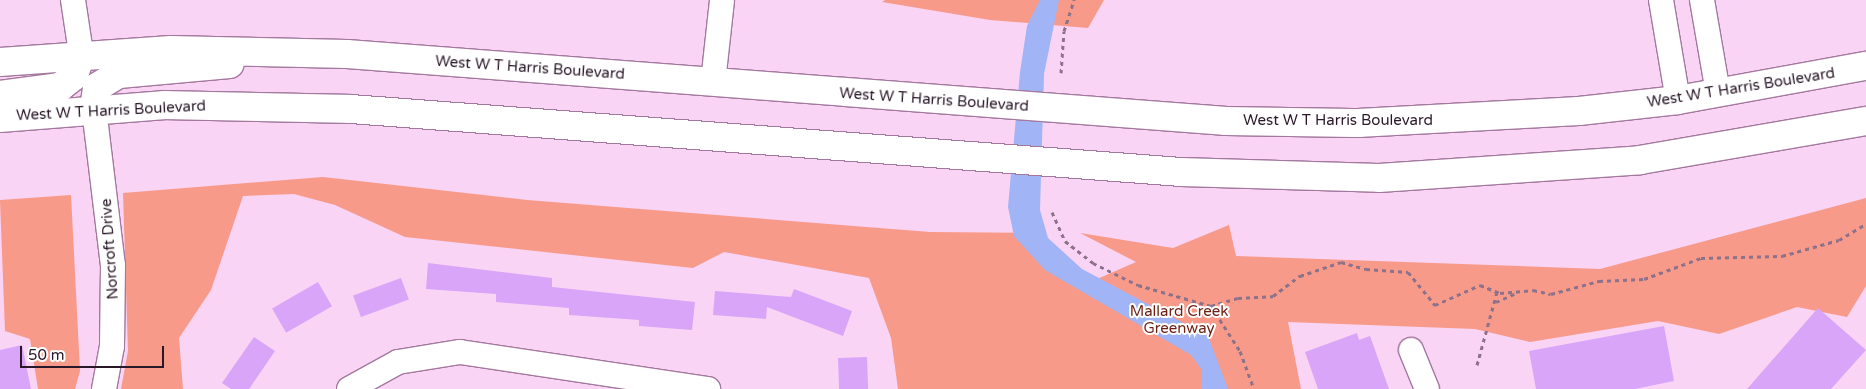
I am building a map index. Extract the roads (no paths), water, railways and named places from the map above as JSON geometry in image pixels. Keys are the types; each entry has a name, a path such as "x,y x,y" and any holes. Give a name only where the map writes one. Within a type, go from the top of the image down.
{"main road":[{"name":"West W T Harris Boulevard","path":"0,62 81,53 308,53 1289,122 1436,121 1678,100 1866,66"},
{"path":"0,96 60,87 74,76 81,53"},
{"path":"94,109 97,87 119,74 308,53"},
{"name":"West W T Harris Boulevard","path":"0,118 94,109 185,105 351,109 1172,172 1379,178 1640,160 1866,121"}],"street":[{"path":"73,0 81,53"},
{"path":"713,82 722,0"},
{"path":"1661,0 1678,100"},
{"path":"1702,0 1718,93"},
{"name":"Norcroft Drive","path":"94,109 113,265 112,346 104,389"},
{"path":"1411,350 1427,389"},
{"path":"349,389 398,362 460,352 708,389"}],"water":[{"path":"1040,0 1059,0 1044,74 1040,210 1048,238 1082,269 1208,336 1228,389 1201,389 1202,370 1191,355 1045,270 1014,236 1008,207 1020,72 1027,26"}],"park label":[{"name":"Mallard Creek Greenway","path":"1179,320"}]}
